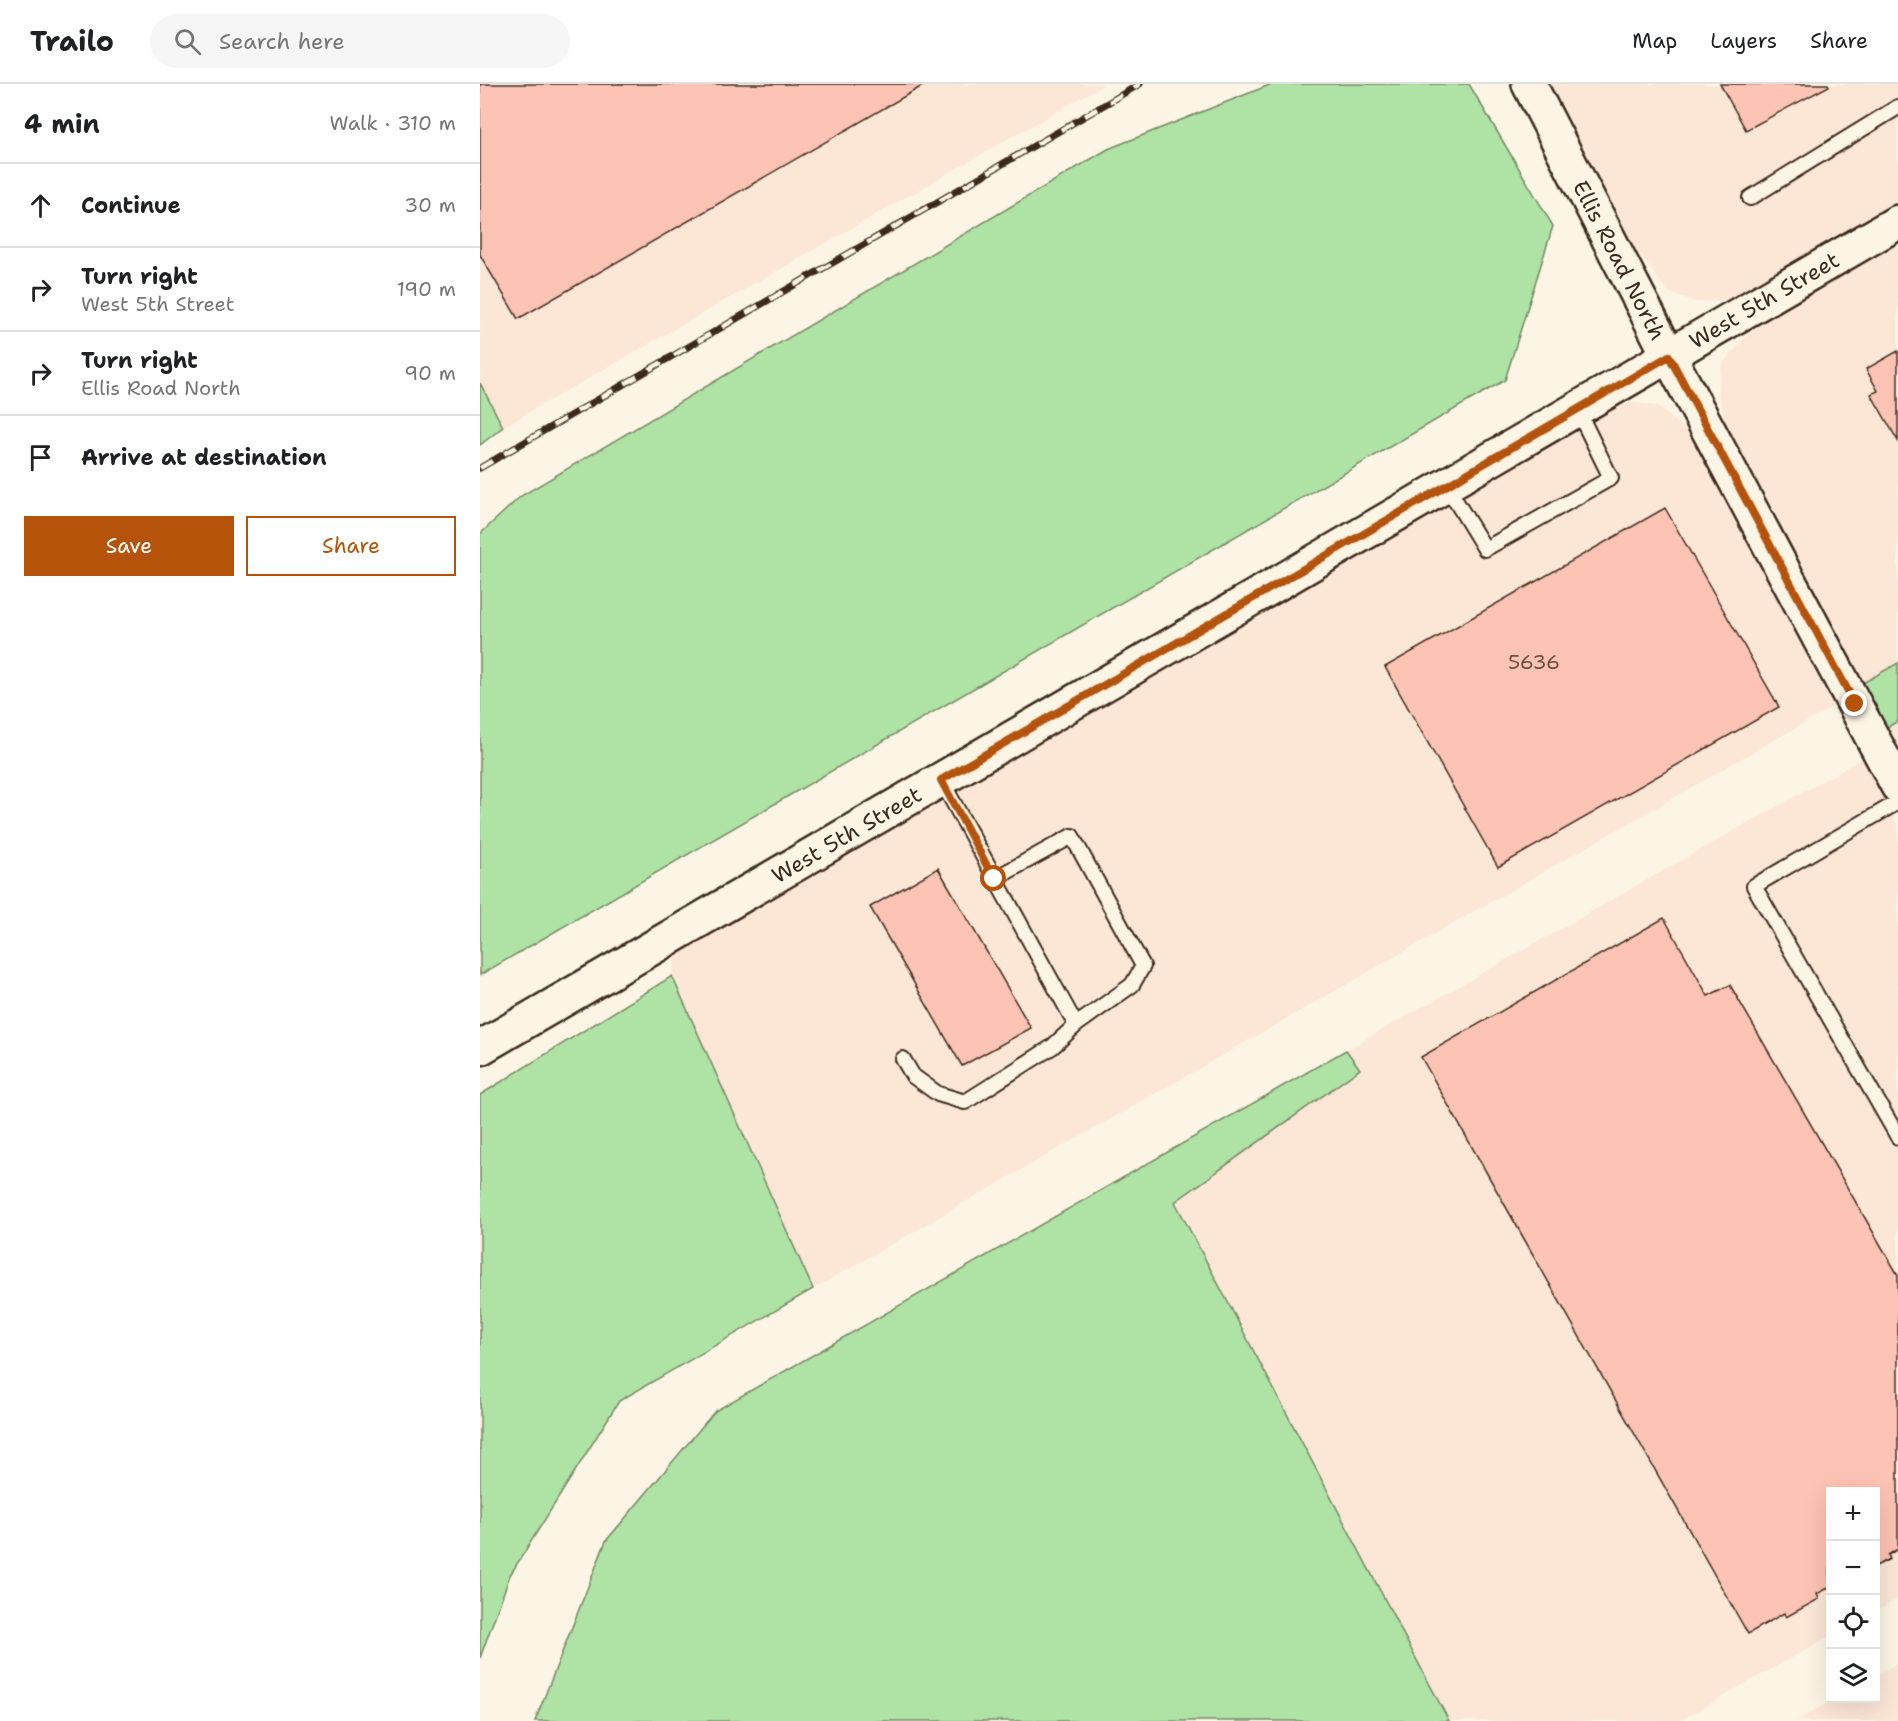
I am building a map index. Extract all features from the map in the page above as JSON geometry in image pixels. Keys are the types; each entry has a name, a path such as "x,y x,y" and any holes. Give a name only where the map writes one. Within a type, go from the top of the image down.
{"street":[{"name":"Ellis Road North","path":"1529,84 1669,356 1898,786"},
{"name":"West 5th Street","path":"480,1048 1898,222"}],"lane":[{"path":"1750,198 1898,107"},
{"path":"1446,485 1485,549 1611,478 1577,409"},
{"path":"941,780 1076,1025"},
{"path":"1898,802 1754,886 1898,1137"},
{"path":"903,1059 913,1076 938,1094 964,1102 1052,1047 1076,1025 1132,985 1143,966 1072,836 994,879"}],"shaded area":[{"path":"480,84 1105,84 503,427 480,383"},
{"path":"1549,84 1898,84 1898,200 1726,300 1696,302 1668,292 1631,243"},
{"path":"1898,238 1898,663 1861,684 1727,430 1718,391 1722,365 1748,334 1792,302"},
{"path":"1632,402 1657,406 1691,435 1834,706 813,1289 672,976 675,953 1603,412"},
{"path":"1898,721 1898,752 1886,728"},
{"path":"1863,758 1898,825 1898,1599 1880,1609 1880,1487 1826,1487 1826,1638 1679,1721 1449,1721 1175,1202 1360,1069 1346,1050"},
{"path":"1898,1663 1898,1721 1795,1721 1828,1703 1880,1703 1880,1673"}],"green space":[{"path":"1272,84 1469,84 1553,226 1505,380 480,975 480,534 521,496 1108,149"},
{"path":"480,383 503,427 480,445"},
{"path":"1898,663 1898,721 1886,728 1861,684"},
{"path":"672,976 813,1289 619,1401 510,1575 480,1658 480,1095"},
{"path":"1346,1050 1360,1069 1175,1202 1449,1721 535,1721 606,1541 715,1411"}],"building":[{"path":"480,84 926,84 518,319 480,255"},
{"path":"1720,84 1828,84 1829,86 1746,130"},
{"path":"1898,351 1898,441 1871,394 1878,391 1866,369"},
{"path":"1665,508 1779,707 1498,867 1385,667"},
{"path":"938,868 1031,1028 962,1066 870,907"},
{"path":"1664,918 1708,996 1730,985 1898,1275 1898,1549 1888,1555 1890,1559 1880,1564 1880,1487 1826,1487 1826,1589 1817,1594 1819,1599 1786,1617 1784,1613 1748,1634 1421,1057"}],"railway":[{"path":"480,468 1140,84"}],"route":[{"path":"994,879 941,780 1669,356 1855,704"}]}
